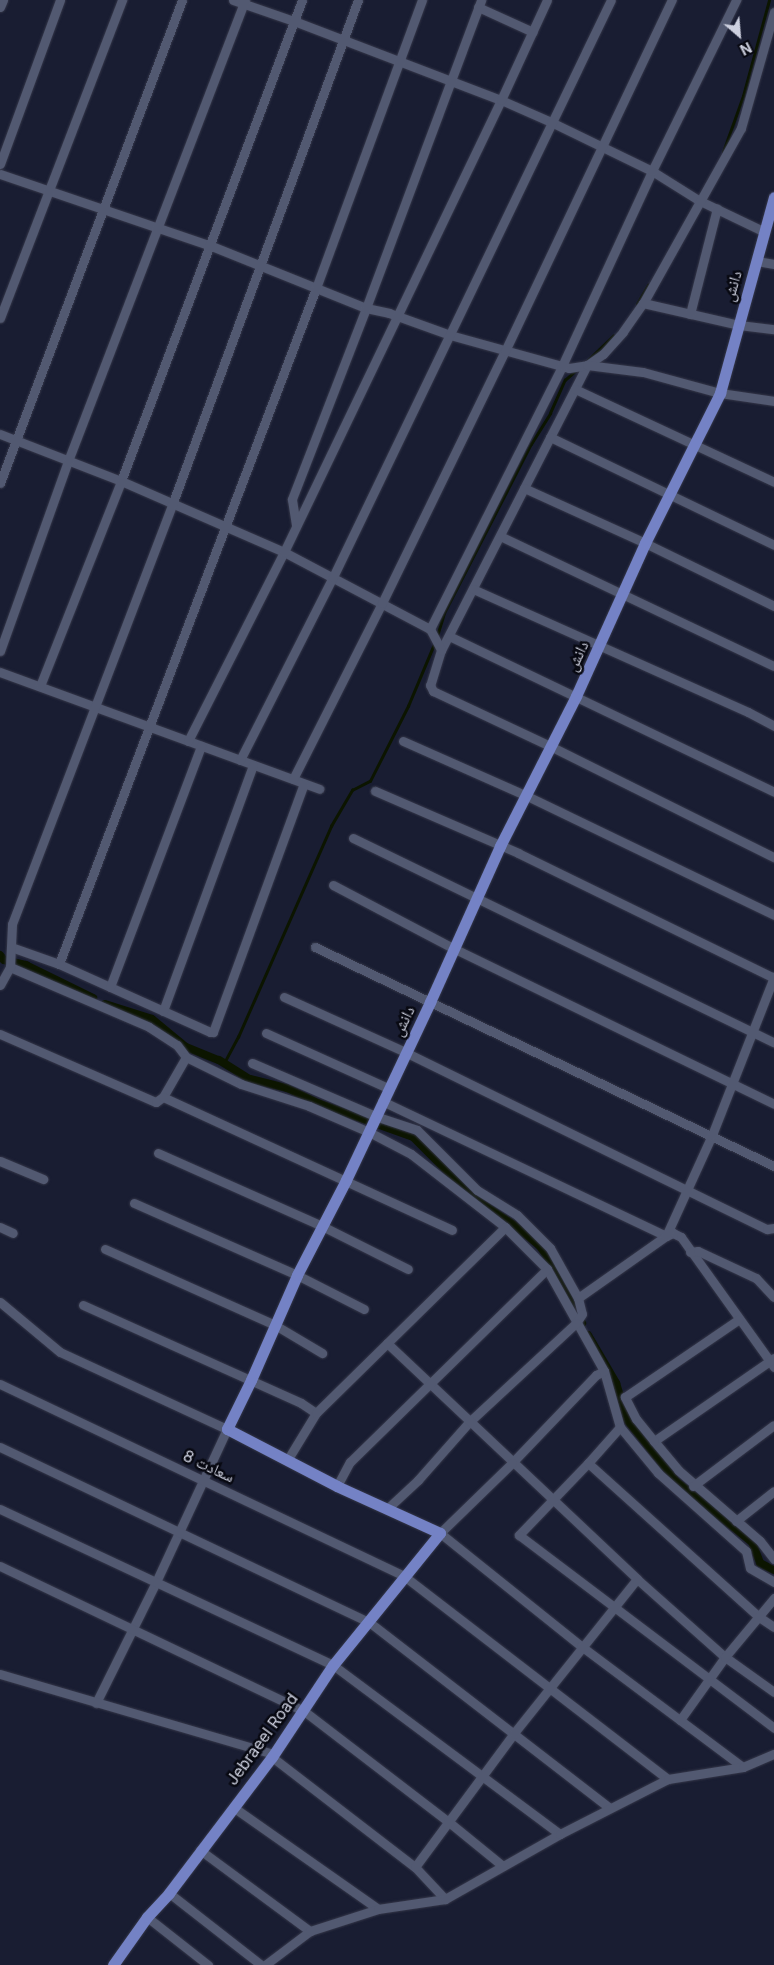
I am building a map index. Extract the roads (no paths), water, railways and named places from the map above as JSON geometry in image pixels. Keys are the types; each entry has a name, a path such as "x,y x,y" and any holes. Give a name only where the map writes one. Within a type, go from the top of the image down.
{"main road":[{"name":"دانش","path":"227,1429 298,1275 346,1180 455,949 500,846 576,696 645,543 720,393 757,261 763,231 774,197"},
{"path":"227,1429 337,1486 440,1533"},
{"name":"Jebraeel Road","path":"113,1965 147,1917 169,1893 272,1755 304,1711 333,1665 370,1622 404,1576 440,1533"}],"street":[{"path":"0,7 3,0"},
{"path":"0,164 60,0"},
{"path":"0,318 122,0"},
{"path":"0,483 182,0"},
{"path":"233,0 244,2 399,63 501,100 602,146 652,171 700,200 763,231"},
{"path":"40,686 121,481 302,0"},
{"path":"0,985 10,967 12,924 96,707 358,0"},
{"path":"59,964 316,288 422,0"},
{"path":"188,741 284,552 547,0"},
{"path":"240,760 333,577 611,0"},
{"path":"293,780 505,351 672,0"},
{"path":"430,629 566,367 652,171 736,0"},
{"path":"0,651 68,461 156,227 244,2"},
{"path":"296,525 292,499 366,308 480,3 532,32"},
{"path":"774,12 741,128 643,303 623,332 603,354 587,365 441,650 431,688 774,857"},
{"path":"0,174 48,192 209,245 366,308 397,316 450,335 566,367 587,365 643,372 720,393 774,401"},
{"path":"690,314 717,208"},
{"path":"757,261 774,264"},
{"path":"643,303 739,325 774,329"},
{"path":"575,389 774,482"},
{"path":"0,434 121,481 284,552 430,629 441,650"},
{"path":"550,437 774,545"},
{"path":"524,488 645,543 774,606"},
{"path":"500,536 774,666"},
{"path":"473,589 748,712 774,726"},
{"path":"449,636 774,792"},
{"path":"0,672 319,789"},
{"path":"403,741 527,796 774,915"},
{"path":"110,987 201,746"},
{"path":"163,1011 253,765"},
{"path":"11,946 59,964 210,1032 215,1030 304,784"},
{"path":"375,791 570,878 774,977 712,1135 666,1236"},
{"path":"354,838 774,1042"},
{"path":"333,885 455,949 774,1104"},
{"path":"315,947 774,1166"},
{"path":"10,967 149,1027 178,1045 186,1057 241,1084 310,1106 369,1132 411,1154 505,1227 547,1268 604,1371 620,1427 658,1473 746,1550 750,1568 774,1582"},
{"path":"284,997 405,1052 767,1229 774,1228"},
{"path":"266,1033 388,1088"},
{"path":"0,1034 156,1102 163,1097 186,1057"},
{"path":"252,1063 375,1116 417,1130 477,1190 517,1215 550,1248 578,1298 582,1314 576,1323 470,1420 418,1480 388,1508"},
{"path":"163,1097 452,1230"},
{"path":"382,1101 666,1236"},
{"path":"158,1153 322,1226 408,1269"},
{"path":"0,1161 43,1179"},
{"path":"134,1203 298,1275 364,1309"},
{"path":"288,1460 316,1413 505,1227"},
{"path":"0,1228 12,1233"},
{"path":"578,1298 673,1233 681,1237 738,1320 772,1362 654,1442"},
{"path":"106,1249 275,1325 322,1353"},
{"path":"690,1252 698,1251 756,1278 774,1297"},
{"path":"337,1486 350,1462 547,1268"},
{"path":"0,1302 60,1352 227,1429 180,1532 96,1703"},
{"path":"83,1305 301,1403 316,1413"},
{"path":"738,1320 625,1396 636,1419 678,1470 760,1541 773,1558"},
{"path":"387,1343 428,1384 470,1420 512,1463 637,1579 725,1657 774,1692"},
{"path":"604,1371 596,1374 512,1463 440,1533 581,1646 743,1767"},
{"name":"سعادت 8","path":"0,1384 404,1576 668,1780"},
{"path":"694,1485 774,1425"},
{"path":"620,1427 588,1464 551,1500 519,1536 774,1728"},
{"path":"0,1447 370,1622 610,1808"},
{"path":"588,1464 759,1617 774,1627"},
{"path":"736,1521 774,1491"},
{"path":"0,1509 333,1665 482,1774 560,1834"},
{"path":"0,1566 304,1711 503,1866"},
{"path":"415,1867 450,1823 482,1774 581,1646 637,1579"},
{"path":"680,1720 711,1680 725,1657 774,1598"},
{"path":"0,1674 272,1755 415,1867 445,1899"},
{"path":"169,1893 263,1965 310,1931 378,1909 445,1899 560,1834 668,1780 743,1767 774,1754"},
{"path":"233,1806 378,1909"},
{"path":"200,1850 310,1931"},
{"path":"147,1917 208,1965"}],"waterway":[{"path":"723,152 743,96 769,0"},
{"path":"637,304 648,285"},
{"path":"588,360 613,336"},
{"path":"437,636 444,613 531,444 550,413 565,380 576,370"},
{"path":"224,1063 238,1037 331,826 352,790 370,781 408,706 434,644"},
{"path":"0,955 4,960 26,965 93,998"},
{"path":"105,1004 152,1019 186,1047 219,1060 250,1079 287,1088 318,1103 413,1137 474,1198 514,1225 539,1245 557,1271 582,1323"},
{"path":"588,1335 616,1383 627,1420 676,1481 752,1542 760,1563 774,1570"}]}
